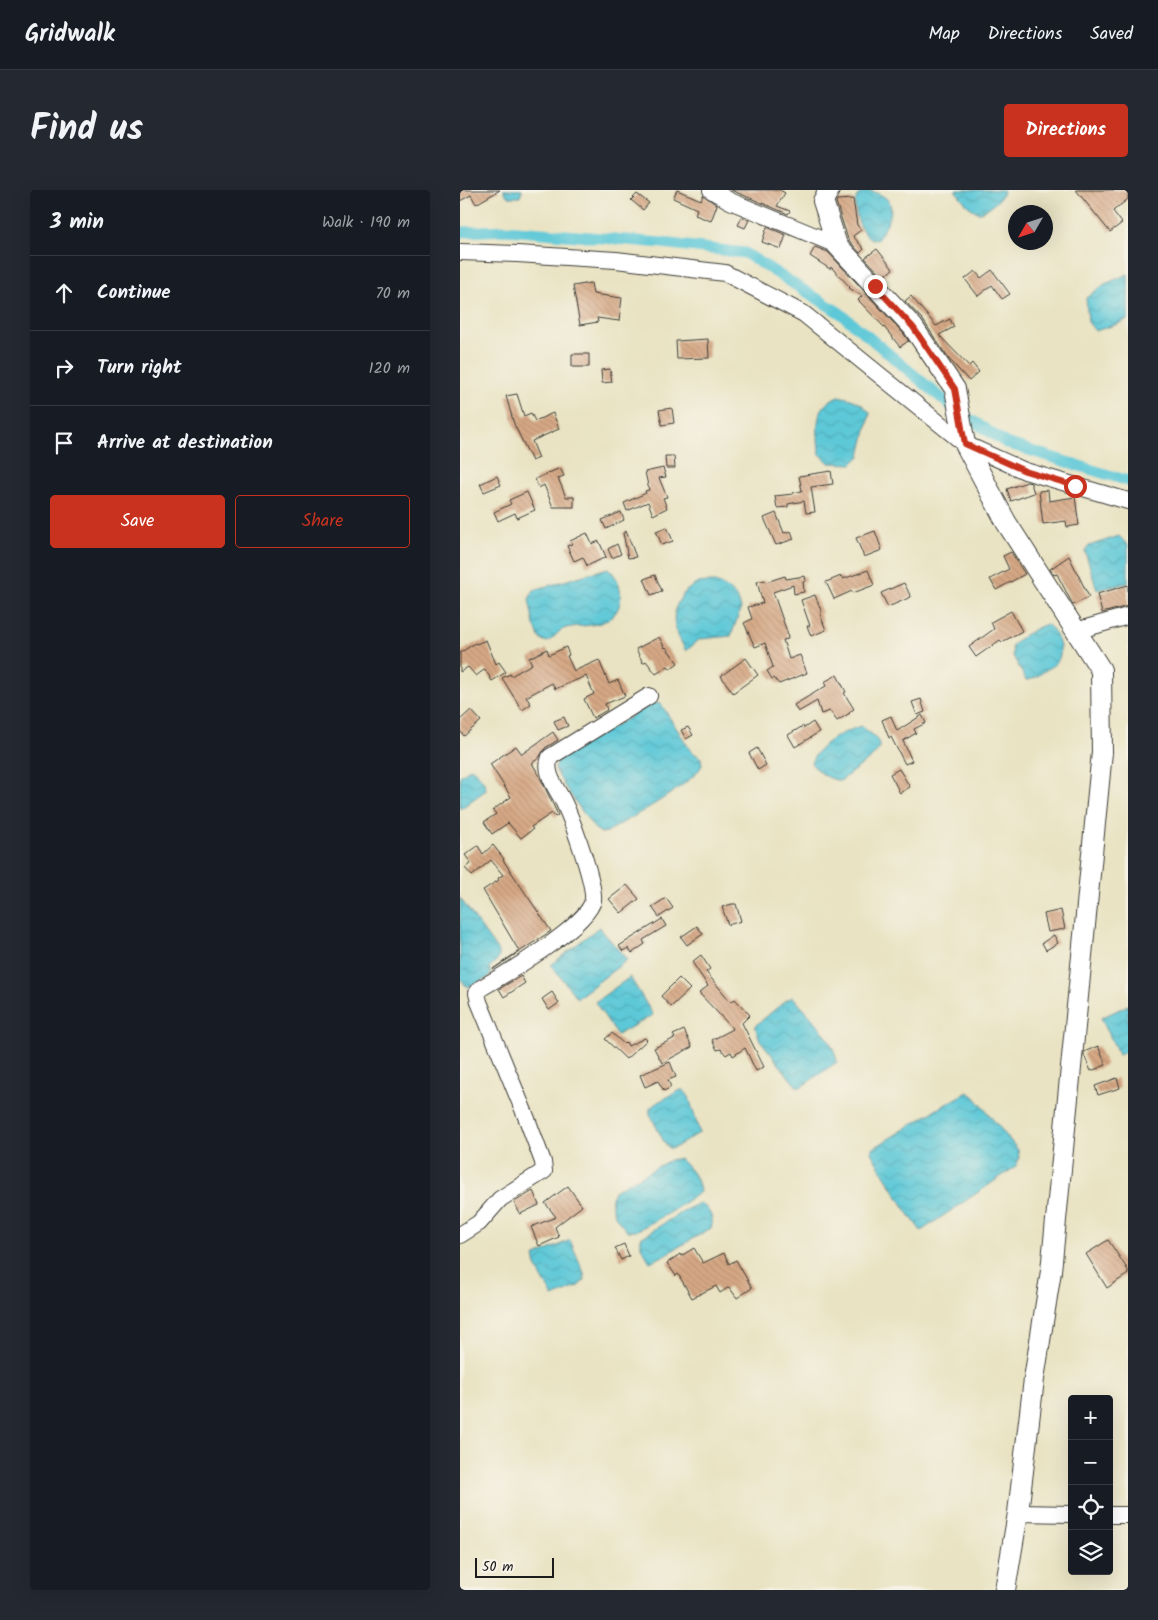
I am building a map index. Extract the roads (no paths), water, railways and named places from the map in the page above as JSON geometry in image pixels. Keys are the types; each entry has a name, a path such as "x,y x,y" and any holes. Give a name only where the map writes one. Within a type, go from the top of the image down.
{"main road":[{"path":"829,190 823,201 837,245 913,327 955,389 965,444 1006,522 1101,670 1102,752 1051,1271 1034,1379 1018,1513 1005,1590"}],"street":[{"path":"712,190 730,201 837,245"},
{"path":"460,252 616,260 725,272 804,314 965,444 1025,471 1128,501"},
{"path":"1076,631 1128,616"},
{"path":"460,1235 479,1223 500,1199 544,1171 543,1162 528,1119 477,998 477,993 481,988 522,965 563,935 588,912 593,901 590,874 564,802 552,781 547,765 550,757 649,696"},
{"path":"1018,1513 1068,1514"},
{"path":"1113,1515 1128,1515"}],"water":[{"path":"503,190 522,190 520,197 508,197"},
{"path":"865,190 885,197 891,208 887,223 877,240 871,239 867,235 859,224 857,217 856,198"},
{"path":"955,190 1004,190 997,201 979,213 968,206"},
{"path":"1128,274 1128,319 1095,331 1088,322 1086,298 1105,284"},
{"path":"838,396 856,401 870,413 860,456 852,464 829,463 819,453 818,420 820,413 830,401"},
{"path":"1119,536 1128,545 1128,583 1097,590 1085,551 1089,546"},
{"path":"608,568 617,581 621,596 620,604 612,616 596,624 563,629 547,642 540,639 534,625 529,599 534,590"},
{"path":"715,582 724,586 737,598 741,608 731,636 700,639 686,651 675,625 674,618 677,604 686,591 692,587 699,583"},
{"path":"1047,624 1059,642 1059,658 1055,664 1037,676 1026,680 1013,656 1012,646 1028,633"},
{"path":"653,703 661,704 691,751 701,758 702,765 696,773 674,792 607,832 601,833 594,828 565,787 555,769 558,760"},
{"path":"861,726 876,738 879,744 880,748 871,758 840,781 817,770 811,763 825,744"},
{"path":"471,768 481,777 486,790 460,809 460,776"},
{"path":"460,898 499,953 499,958 489,968 491,973 489,977 468,987 460,978"},
{"path":"599,927 627,960 577,998 551,965"},
{"path":"630,977 653,1015 617,1035 595,1002"},
{"path":"793,997 826,1035 835,1053 837,1062 801,1087 797,1087 760,1040 755,1026 785,1001"},
{"path":"1128,1005 1128,1051 1119,1055 1101,1018"},
{"path":"684,1090 689,1097 699,1133 670,1149 664,1142 650,1114 650,1108"},
{"path":"968,1092 974,1096 1018,1150 1019,1159 1015,1167 921,1231 874,1158 871,1152 872,1149"},
{"path":"679,1158 696,1178 700,1192 672,1211 636,1231 627,1231 616,1217 612,1208 614,1191 670,1160"},
{"path":"700,1203 706,1207 710,1214 711,1228 650,1262 641,1247 641,1238 683,1211"},
{"path":"570,1240 584,1273 585,1280 577,1287 553,1297 537,1269 534,1257"}],"waterway":[{"path":"460,232 506,230 662,243 745,253 840,313 951,406 1006,443 1128,481"}]}
